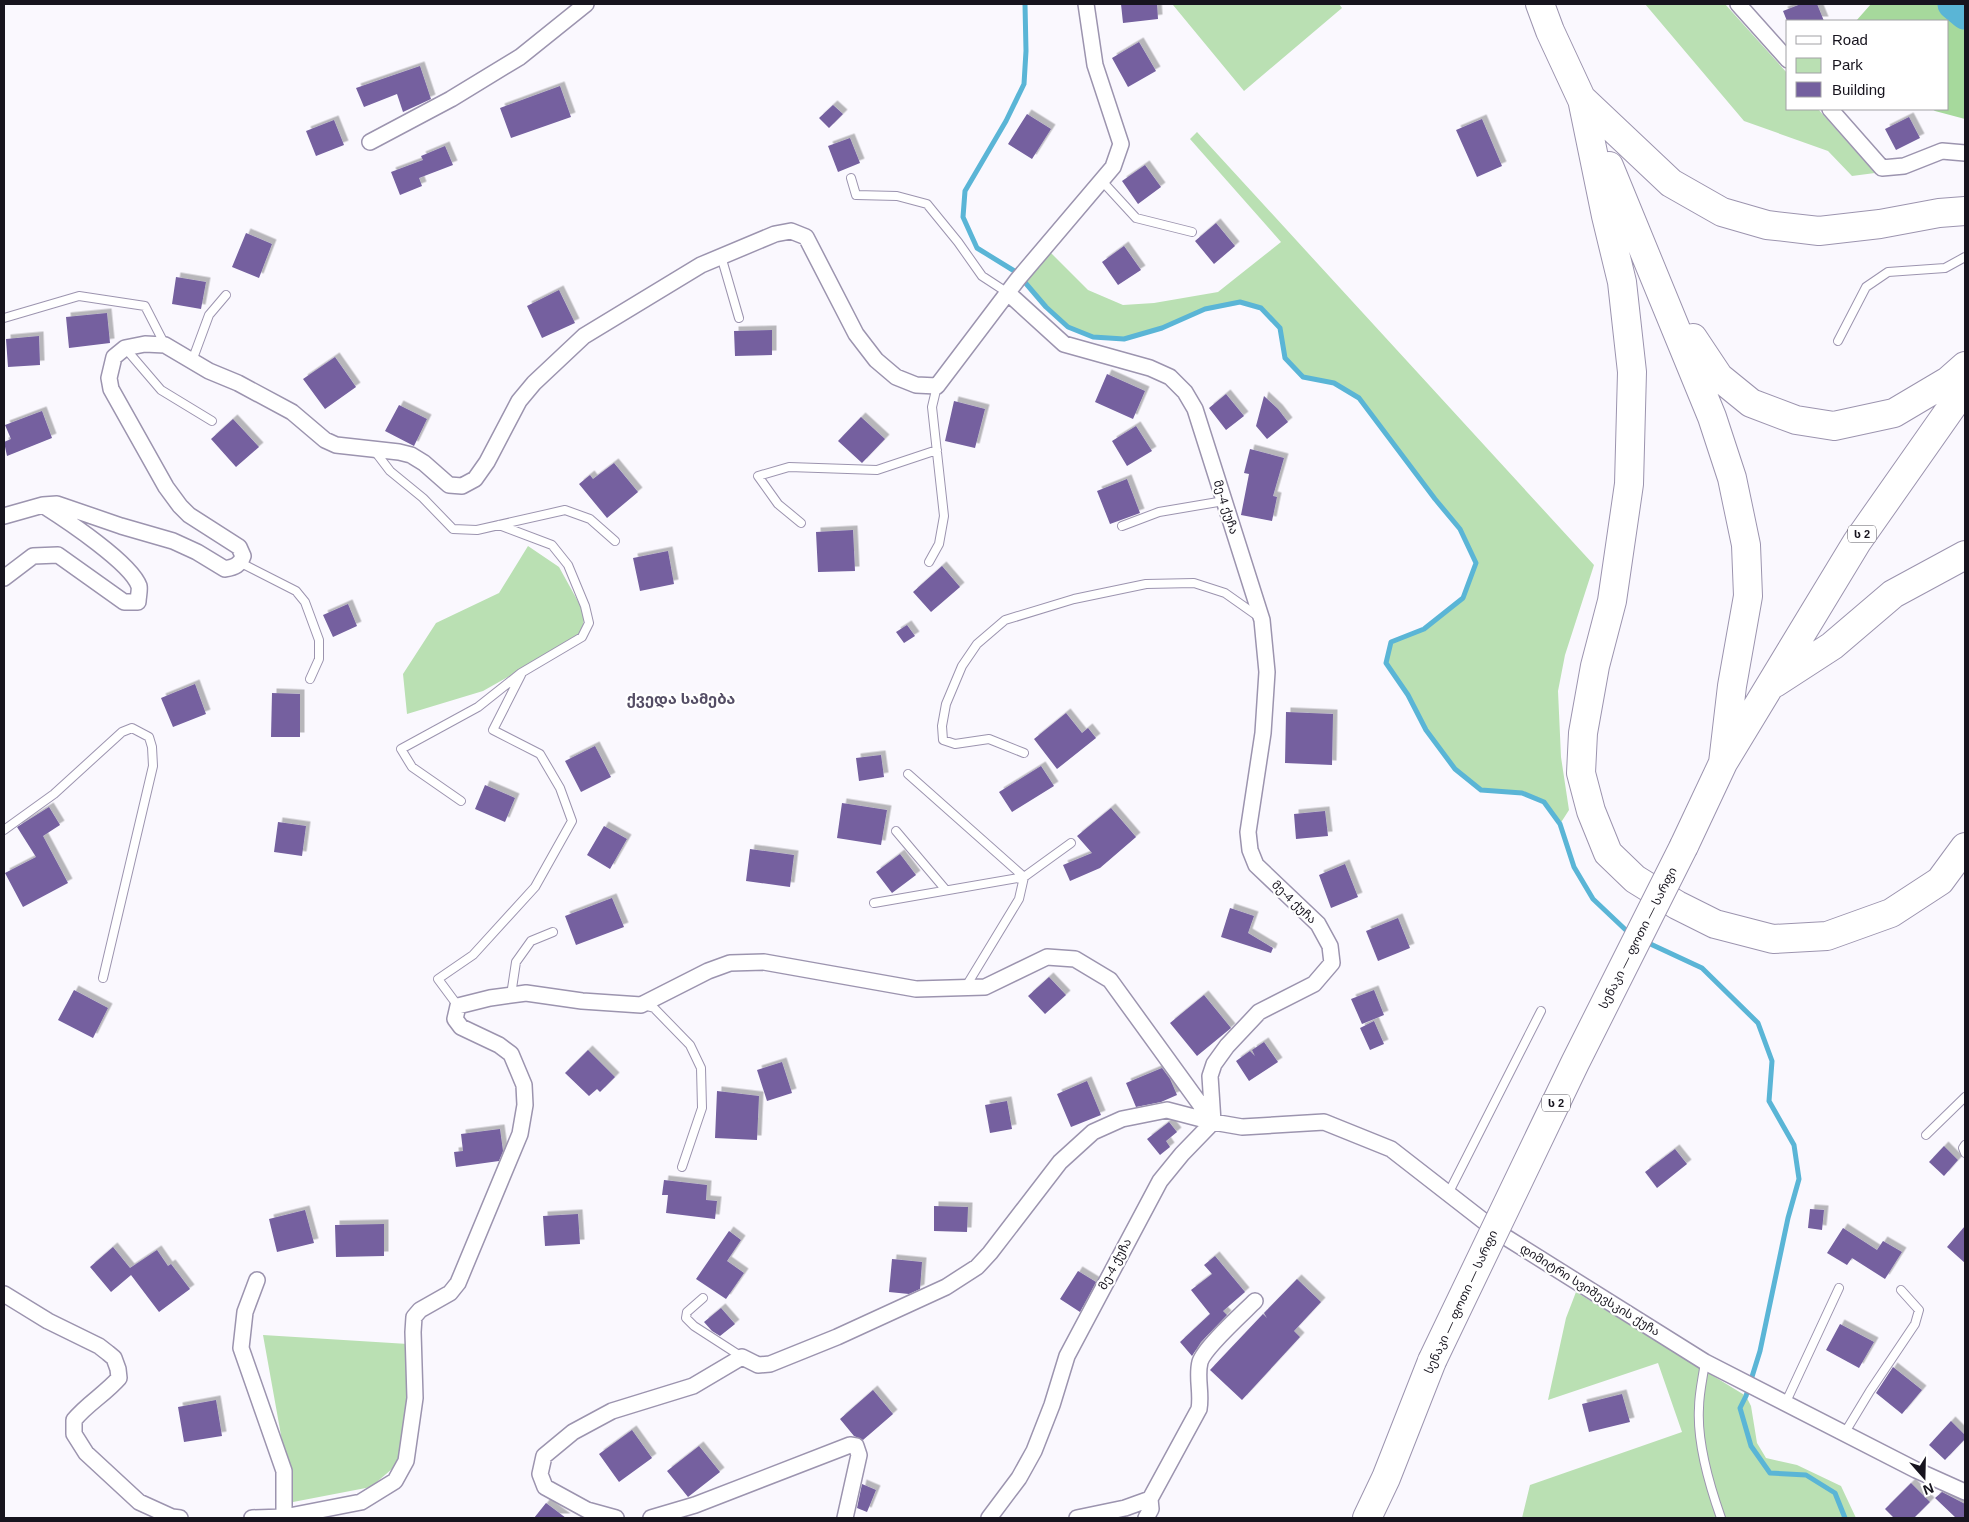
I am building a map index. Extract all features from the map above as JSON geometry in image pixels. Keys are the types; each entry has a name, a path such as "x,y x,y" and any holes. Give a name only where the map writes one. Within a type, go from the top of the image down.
{"highway":[{"path":"1528,4 1550,31"},
{"path":"1540,4 1550,31 1582,99 1644,255 1712,417 1732,478 1746,544 1748,596 1732,686 1723,763"},
{"path":"1582,99 1671,183 1722,212 1767,225 1819,231 1880,224 1965,210"},
{"path":"1582,99 1606,216 1622,282 1632,372 1628,493 1612,601 1595,666 1583,733 1581,773 1591,811 1608,853 1635,879 1678,905 1715,924 1773,939 1827,936 1891,913 1940,881 1965,847"},
{"path":"1660,290 1719,376 1751,403 1796,420 1834,426 1894,413 1948,381 1965,366"},
{"name":"სენაკი — ფოთი — სარფი","path":"1367,1518 1386,1478 1432,1361 1571,1071 1684,846 1723,763 1857,542 1965,388"},
{"path":"1769,687 1832,646 1893,594 1965,556"}],"street":[{"path":"370,142 451,99 520,57 586,4"},
{"path":"4,516 43,505 58,504 121,526 173,541 197,552 225,569 235,567 241,563 243,556 240,547 188,515 180,506 166,487 111,389 108,378 114,357 125,348 145,344 165,345 209,371 238,383 292,412 325,440 336,445 373,448 411,455 448,485 462,486 474,479 487,462 519,401 559,358 584,336 701,265 775,234 791,231 806,237 856,334 876,360 896,376 916,384 937,386 1018,279 1113,167 1121,144 1095,66 1086,4"},
{"path":"1738,4 1786,58"},
{"path":"1831,110 1882,168 1904,166 1942,151 1965,153"},
{"name":"მე-4 ქუჩა","path":"997,1516 1034,1451 1052,1405 1067,1356 1160,1181 1182,1154 1213,1122 1210,1076 1214,1064 1227,1046 1258,1012 1314,984 1332,964 1330,946 1318,924 1256,865 1250,850 1248,832 1263,733 1267,672 1262,620 1195,409 1185,392 1170,377 1150,368 1064,344 1008,293"},
{"path":"4,578 34,556 58,555 124,602 138,602 139,587 128,570 71,524 43,505"},
{"path":"252,1518 284,1517 361,1502 395,1481 406,1461 415,1398 414,1317 420,1310 450,1293 458,1283 520,1134 525,1105 524,1085 511,1054 499,1045 461,1027 455,1019 458,1006 468,1002 511,995 544,995 582,1001 641,1005 708,971 730,963 764,962 916,989 986,987 1047,956 1074,959 1110,980 1213,1122"},
{"name":"დიმიტრი სვიშევსკის ქუჩა","path":"742,1358 758,1365 770,1364 837,1337 946,1287 977,1267 990,1253 1060,1162 1093,1132 1122,1119 1167,1110 1213,1122 1242,1126 1324,1122 1391,1149 1499,1233 1705,1362 1844,1434 1965,1492"},
{"path":"257,1280 245,1312 241,1348 284,1471 284,1517"},
{"path":"4,1294 48,1321 99,1346 114,1358 118,1369 118,1378 108,1390 80,1412 74,1420 74,1434 86,1453 139,1502 172,1517 180,1518"},
{"path":"1146,1518 1151,1509 1150,1499 1199,1409 1201,1398 1200,1361 1208,1350 1255,1301"},
{"path":"616,1518 587,1510 545,1487 540,1474 544,1456 573,1432 612,1411 693,1386 742,1358"},
{"path":"651,1518 696,1505 850,1445 856,1446 859,1456 845,1518"},
{"path":"1077,1518 1125,1508 1150,1499"}],"lane":[{"path":"851,178 856,195 897,196 927,204 958,242 982,276 1008,293"},
{"path":"1102,180 1136,218 1192,232"},
{"path":"721,256 739,318"},
{"path":"1838,341 1866,287 1888,272 1945,268 1965,257"},
{"path":"192,361 210,315 226,295"},
{"path":"4,318 79,296 145,306 165,345"},
{"path":"125,348 161,390 212,421"},
{"path":"929,562 939,544 944,516 932,407 937,386"},
{"path":"373,448 390,471 423,498 453,529 477,530 565,510 590,519 615,542"},
{"path":"801,523 778,504 758,476 789,467 877,470 937,450"},
{"path":"1122,526 1158,512 1224,501"},
{"path":"461,801 412,767 401,749 478,707 521,673 582,637 589,623 586,606 568,565 552,544 499,525"},
{"path":"241,563 296,591 305,602 319,640 319,659 310,680"},
{"path":"1024,753 989,739 955,744 943,740 942,726 946,704 962,666 977,644 1005,620 1074,598 1137,586 1194,584 1225,593 1262,620"},
{"path":"458,1006 438,979 473,955 535,887 572,822 560,788 540,754 493,730 521,673"},
{"path":"4,830 54,794 122,732 132,728 149,737 153,766 103,978"},
{"path":"908,774 1024,877"},
{"path":"896,831 945,890"},
{"path":"874,903 1024,877 1071,843"},
{"path":"965,988 1019,899 1024,877"},
{"path":"511,995 516,962 530,941 553,932"},
{"path":"641,1005 654,1008 690,1045 701,1068 702,1108 682,1167"},
{"path":"1448,1194 1541,1011"},
{"path":"1926,1136 1965,1097"},
{"path":"1965,1145 1963,1148 1965,1154"},
{"path":"1785,1404 1839,1288"},
{"path":"1844,1434 1915,1324 1919,1310 1901,1290"},
{"path":"704,1298 687,1312 686,1318 694,1326 742,1358"},
{"path":"1705,1362 1699,1409 1706,1461 1713,1495 1721,1518"}],"green space":[{"path":"1339,4 1342,8 1244,91 1173,5"},
{"path":"1645,4 1725,4 1786,72 1786,110 1819,110 1875,173 1852,176 1828,151 1744,121"},
{"path":"1871,4 1965,4 1965,119 1934,110 1949,110 1949,20 1857,20"},
{"path":"1197,132 1594,565 1565,655 1558,691 1561,757 1569,810 1560,824 1544,802 1522,793 1481,790 1455,769 1426,730 1408,695 1386,663 1391,642 1424,629 1463,598 1476,563 1460,529 1359,398 1334,383 1303,377 1285,358 1280,328 1261,308 1239,302 1205,309 1162,328 1124,339 1093,337 1068,327 1023,281 1050,252 1088,290 1123,305 1154,303 1218,292 1281,242 1190,139"},
{"path":"528,546 559,567 585,614 581,636 483,691 407,714 403,674 436,623 499,593"},
{"path":"1576,1292 1746,1396 1751,1406 1757,1443 1766,1458 1797,1465 1841,1486 1856,1518 1522,1518 1530,1485 1682,1432 1658,1363 1548,1400 1566,1318"},
{"path":"263,1335 408,1344 411,1392 400,1462 371,1487 293,1502"}],"building":[{"path":"1121,4 1157,4 1158,19 1123,23"},
{"path":"1801,4 1817,4 1824,20 1787,20 1783,11"},
{"path":"1139,42 1156,71 1128,87 1112,58"},
{"path":"420,66 431,99 403,112 397,94 364,107 356,88"},
{"path":"560,86 571,117 511,138 500,108"},
{"path":"833,105 843,114 829,128 819,118"},
{"path":"1027,114 1051,129 1032,159 1008,144"},
{"path":"1909,117 1920,138 1896,150 1885,129"},
{"path":"1482,119 1502,166 1477,177 1456,130"},
{"path":"334,120 344,145 316,156 306,131"},
{"path":"850,138 860,163 838,172 828,146"},
{"path":"445,146 453,165 419,178 422,186 400,195 391,172 423,160 421,156"},
{"path":"1145,165 1161,187 1138,204 1122,181"},
{"path":"1216,223 1235,246 1214,264 1195,241"},
{"path":"246,233 272,244 259,278 232,267"},
{"path":"1124,246 1141,270 1118,285 1102,262"},
{"path":"176,277 206,282 201,309 172,304"},
{"path":"559,290 575,323 542,338 527,306"},
{"path":"107,313 110,343 69,348 66,317"},
{"path":"772,330 772,355 735,356 734,331"},
{"path":"39,336 40,365 8,367 6,339"},
{"path":"335,357 356,387 325,409 303,379"},
{"path":"1107,374 1145,391 1133,419 1095,402"},
{"path":"1226,394 1244,416 1226,430 1209,408"},
{"path":"1264,396 1288,422 1267,439 1256,426"},
{"path":"954,401 985,409 975,448 945,441"},
{"path":"399,405 427,419 414,446 385,431"},
{"path":"42,411 52,438 7,456 4,442 11,439 5,425"},
{"path":"861,417 885,439 862,463 838,441"},
{"path":"233,419 259,447 236,467 211,439"},
{"path":"1136,426 1152,451 1127,466 1112,441"},
{"path":"1250,449 1284,458 1273,496 1277,497 1272,521 1241,515 1249,474 1244,473"},
{"path":"614,463 638,492 607,518 579,484 590,475 593,479"},
{"path":"1127,479 1140,513 1110,524 1097,491"},
{"path":"853,530 855,571 818,572 816,532"},
{"path":"668,551 674,584 640,591 633,558"},
{"path":"942,566 960,587 931,612 913,592"},
{"path":"348,604 357,626 333,637 323,615"},
{"path":"907,625 915,636 904,643 896,632"},
{"path":"195,684 206,714 173,727 161,698"},
{"path":"272,693 300,694 300,737 271,737"},
{"path":"1286,712 1333,714 1332,765 1285,763"},
{"path":"1066,713 1082,733 1088,728 1096,738 1057,769 1034,739"},
{"path":"595,746 611,777 581,792 565,761"},
{"path":"881,755 884,777 859,781 856,758"},
{"path":"1041,766 1054,786 1012,812 999,792"},
{"path":"485,785 515,798 505,822 475,809"},
{"path":"842,803 887,810 881,845 837,838"},
{"path":"49,807 60,825 43,836 68,883 23,907 5,873 36,857 17,827"},
{"path":"1111,808 1136,837 1100,868 1070,881 1063,865 1092,853 1077,836"},
{"path":"1325,811 1328,836 1296,839 1294,814"},
{"path":"278,822 306,826 302,856 274,852"},
{"path":"604,826 627,839 610,869 587,855"},
{"path":"750,849 794,855 790,887 746,881"},
{"path":"900,854 916,875 892,893 876,872"},
{"path":"1345,864 1358,897 1331,908 1319,875"},
{"path":"612,898 624,927 576,945 565,916"},
{"path":"1230,908 1254,916 1248,933 1273,948 1271,953 1221,937"},
{"path":"1398,918 1410,948 1378,961 1366,931"},
{"path":"1049,977 1066,995 1045,1014 1028,996"},
{"path":"74,990 108,1008 93,1038 58,1020"},
{"path":"1374,990 1384,1015 1362,1024 1351,999"},
{"path":"1204,995 1231,1028 1197,1056 1170,1023"},
{"path":"1374,1021 1384,1044 1370,1050 1360,1028"},
{"path":"1264,1042 1278,1062 1249,1081 1236,1061 1250,1051 1255,1056 1252,1050"},
{"path":"588,1050 615,1077 600,1092 597,1089 589,1096 565,1073"},
{"path":"782,1062 792,1093 767,1101 757,1070"},
{"path":"1162,1068 1170,1079 1177,1095 1161,1102 1136,1107 1126,1083"},
{"path":"1087,1081 1101,1115 1071,1127 1057,1094"},
{"path":"717,1091 759,1096 757,1140 715,1138"},
{"path":"1007,1101 1012,1129 990,1133 985,1105"},
{"path":"1169,1122 1177,1132 1166,1141 1170,1147 1160,1155 1147,1139"},
{"path":"500,1129 503,1151 499,1161 456,1167 454,1152 463,1151 461,1134"},
{"path":"1944,1146 1958,1160 1944,1176 1929,1162"},
{"path":"1675,1149 1687,1164 1657,1188 1645,1172"},
{"path":"664,1180 707,1185 706,1200 717,1201 715,1219 666,1213 668,1195 662,1195"},
{"path":"934,1206 968,1207 967,1232 934,1231"},
{"path":"1810,1209 1824,1210 1822,1230 1808,1228"},
{"path":"305,1210 314,1243 277,1252 269,1219"},
{"path":"578,1214 580,1244 545,1246 543,1216"},
{"path":"384,1224 384,1256 336,1257 335,1225"},
{"path":"1965,1226 1965,1263 1947,1247"},
{"path":"1843,1228 1877,1250 1883,1241 1902,1252 1885,1279 1852,1258 1847,1265 1827,1253"},
{"path":"729,1231 741,1240 727,1261 744,1273 726,1299 696,1279"},
{"path":"113,1247 130,1268 157,1250 168,1266 171,1264 190,1289 159,1312 131,1275 111,1292 90,1267"},
{"path":"1215,1256 1245,1292 1223,1311 1227,1315 1201,1342 1192,1356 1180,1342 1210,1314 1191,1290 1212,1274 1204,1265"},
{"path":"892,1259 922,1262 920,1289 909,1294 889,1292"},
{"path":"1078,1271 1096,1282 1080,1312 1060,1299"},
{"path":"1297,1279 1321,1302 1294,1331 1300,1337 1242,1400 1210,1370 1263,1314 1267,1318 1264,1313"},
{"path":"721,1308 735,1324 720,1336 712,1331 704,1322"},
{"path":"1840,1324 1874,1342 1859,1368 1826,1350"},
{"path":"1893,1367 1922,1390 1902,1414 1876,1393"},
{"path":"873,1390 893,1414 863,1440 854,1436 840,1419"},
{"path":"1622,1394 1630,1422 1589,1432 1582,1404"},
{"path":"216,1400 222,1436 184,1442 178,1407"},
{"path":"1951,1421 1965,1435 1965,1439 1945,1460 1929,1445"},
{"path":"632,1430 652,1458 619,1482 599,1454"},
{"path":"699,1446 720,1472 688,1497 667,1471"},
{"path":"1911,1483 1930,1502 1914,1518 1894,1518 1885,1509"},
{"path":"862,1484 876,1490 867,1512 857,1508"},
{"path":"1942,1492 1965,1504 1965,1518 1956,1518 1935,1498"},
{"path":"546,1503 566,1518 534,1518"}],"waterway":[{"path":"1025,4 1026,51 1024,84 1006,121 965,191 963,217 977,248 1016,272 1046,307 1068,327 1093,337 1124,339 1162,328 1205,309 1240,302 1261,308 1280,328 1285,358 1303,377 1334,383 1359,398 1460,529 1476,563 1463,598 1424,629 1391,642 1386,663 1408,695 1426,730 1455,769 1481,790 1522,793 1544,802 1560,824 1574,867 1593,899 1630,934"},
{"path":"1953,4 1965,14"},
{"path":"1644,941 1702,968 1758,1023 1772,1061 1769,1101 1794,1145 1799,1179 1788,1218 1760,1351 1746,1396 1740,1408 1751,1446 1770,1473 1806,1475 1835,1493 1845,1518"}],"district":[{"name":"ქვედა სამება","path":"681,698"}]}
